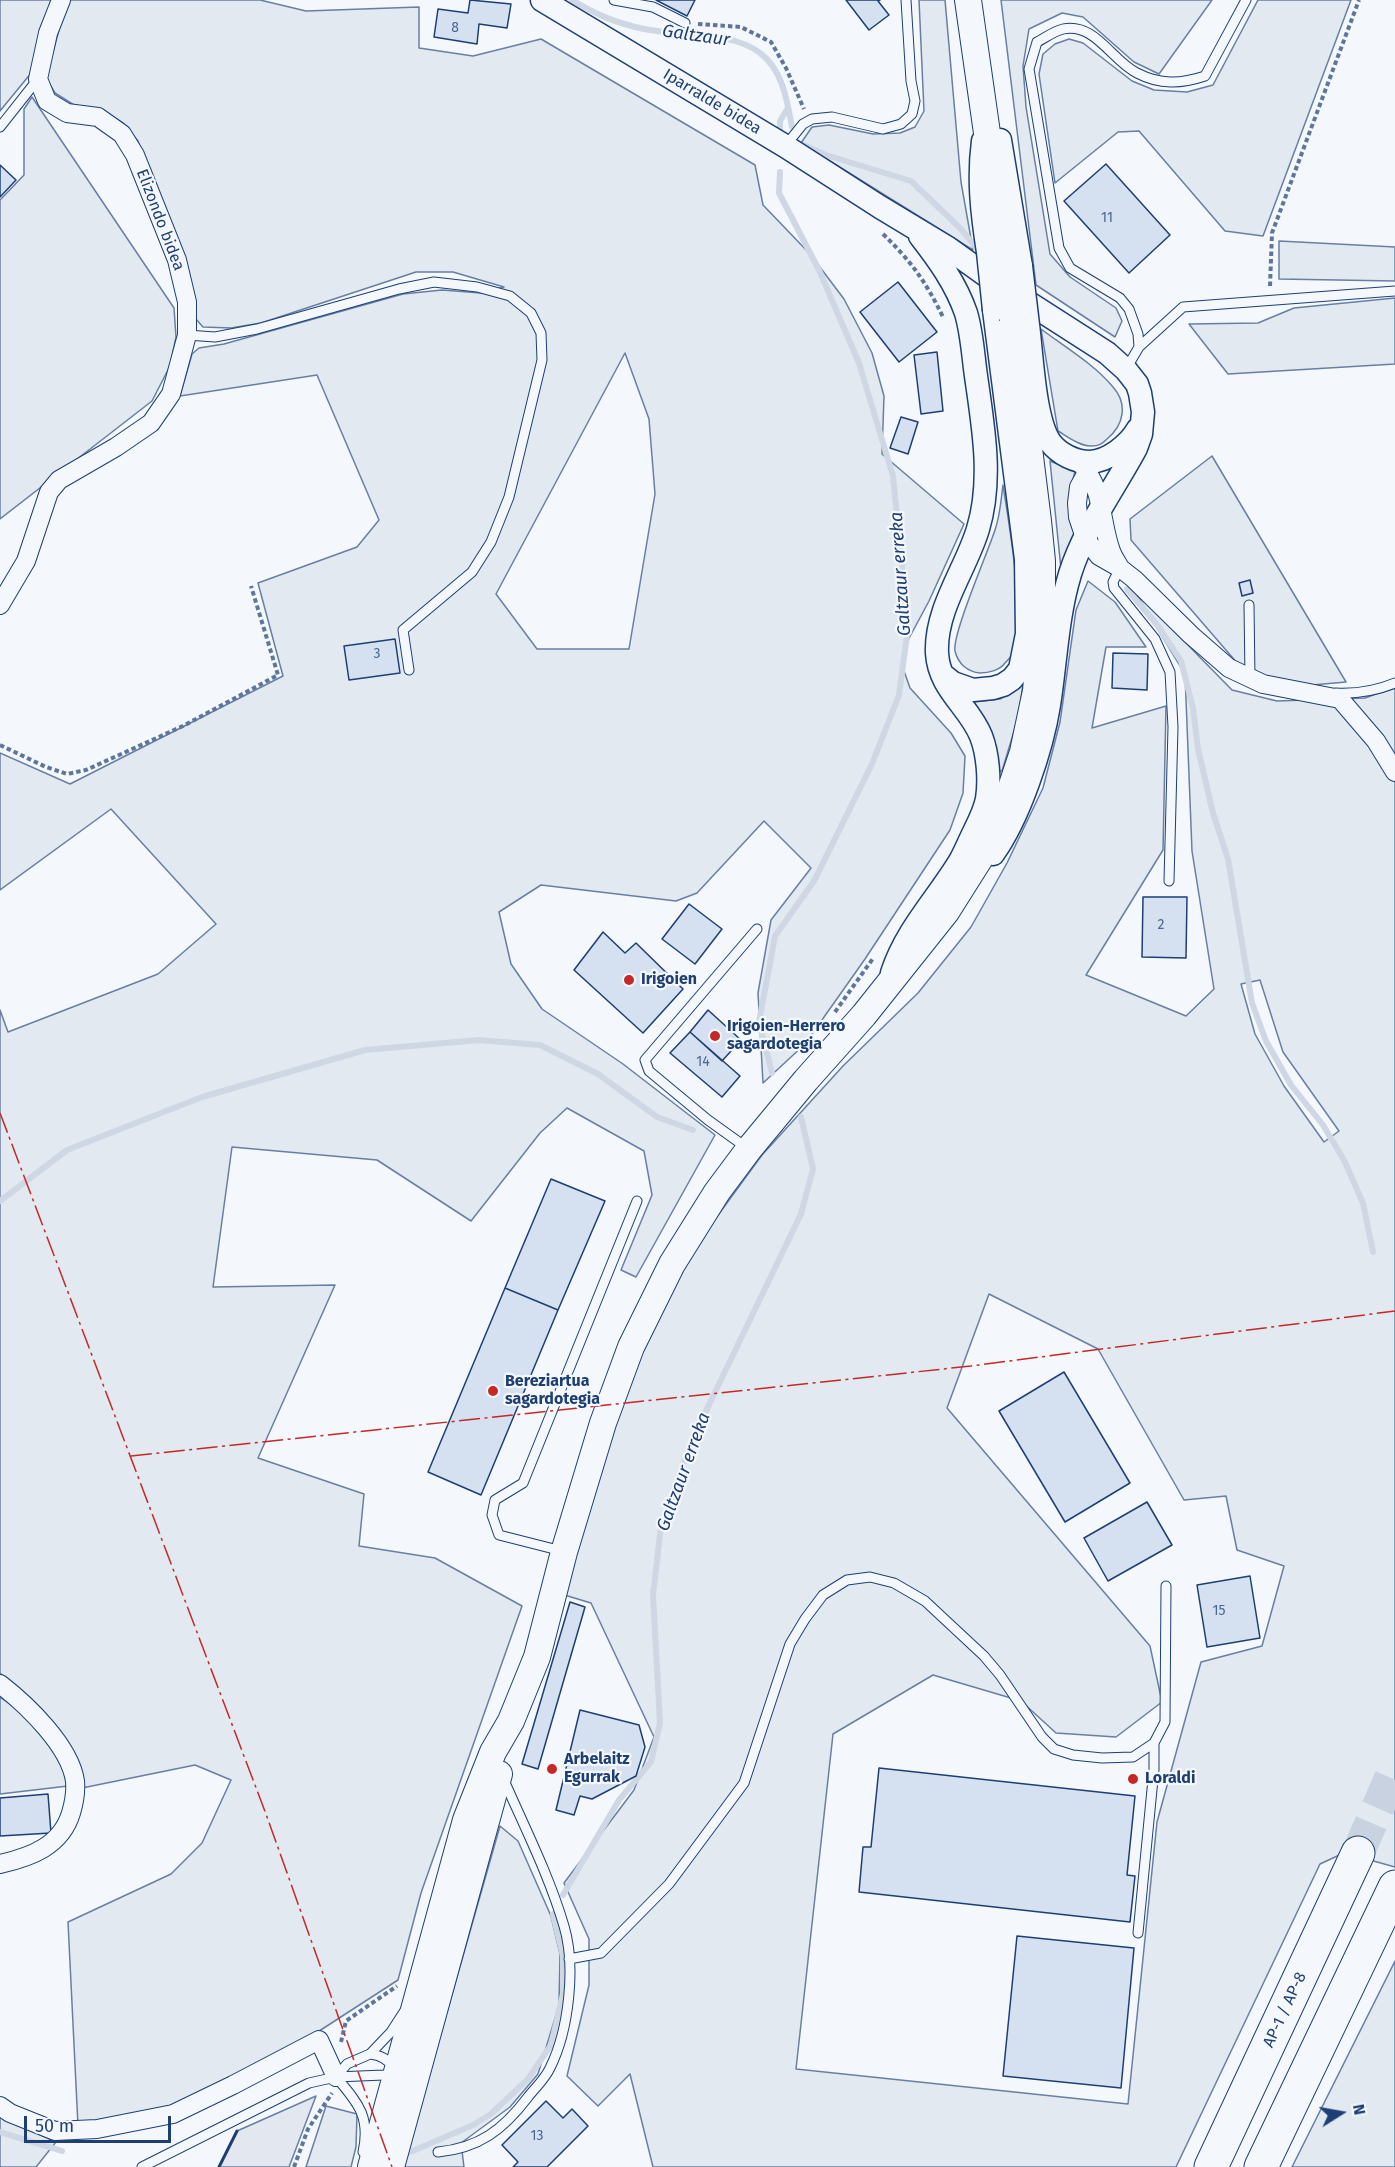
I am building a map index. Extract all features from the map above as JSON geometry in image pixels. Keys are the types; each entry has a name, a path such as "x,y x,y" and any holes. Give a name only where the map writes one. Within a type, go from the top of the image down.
{"highway":[{"name":"AP-1 / AP-8","path":"1210,2165 1358,1853"},
{"path":"1261,2167 1395,1887"}],"main road":[{"path":"371,2164 403,2075 421,1979 466,1820 493,1752 511,1721 537,1656 564,1552 603,1423 631,1347 658,1291 717,1192 748,1149 888,986 946,912 969,878 993,834 1023,752 1036,691 1040,646 1042,561 1012,318 996,260 985,125 968,0"},
{"path":"391,2167 500,1770 511,1721"}],"street":[{"path":"38,79 48,33 61,0"},
{"name":"Iparralde bidea","path":"542,0 785,146 880,207"},
{"path":"977,0 996,260 1013,292"},
{"name":"Elizondo bidea","path":"0,605 26,561 49,492 59,480 116,447 151,423 171,394 187,335 187,302 177,260 135,155 122,134 99,117 67,113 47,101 38,79"},
{"path":"880,207 911,225 996,260"},
{"path":"880,207 948,282 957,319 970,328 985,444 986,471 979,528 949,601 938,638 938,663 951,693 981,735 987,768 987,800 960,860 906,940 888,986"},
{"path":"911,225 948,282 975,370"},
{"path":"948,282 953,269 996,260"},
{"path":"948,282 994,285 1013,292 1096,346 1126,370 1137,384 1142,420 1136,448 1085,538 1071,572 1059,619 1049,706 1025,790 1011,824 996,849 981,870 969,878"},
{"path":"957,319 985,284"},
{"path":"1012,318 1049,440 1057,450 1086,464 1103,459 1126,444 1142,420"},
{"path":"944,675 953,683 973,690 1003,685 1020,669 1027,634 1026,559 1012,318"},
{"path":"1086,464 1102,507 1115,565"},
{"path":"1086,464 1079,487 1078,517 1085,538 1099,556 1134,579 1191,635 1229,668 1263,684 1340,699 1376,741 1395,772"},
{"path":"1071,572 1079,566 1089,564 1115,565"},
{"path":"0,1684 15,1696 57,1741 69,1762 75,1781 75,1801 69,1821 59,1836 47,1847 30,1856 0,1864"},
{"path":"403,2075 463,1879 477,1853"},
{"path":"0,2106 10,2113 55,2131 96,2129 173,2114 319,2040 336,2077"}],"lane":[{"path":"614,0 653,7 685,23"},
{"path":"785,146 803,124 812,119 832,117 883,129 901,124 912,114 915,101 911,81 906,0"},
{"path":"1139,347 1129,309 1120,298 1070,268 1059,248 1029,69 1037,42 1063,29 1082,30 1099,41 1135,72 1159,81 1185,83 1205,76 1246,0"},
{"path":"0,127 38,79"},
{"path":"187,335 215,337 257,329 399,289 434,282 477,286 510,296 531,313 541,333 542,360 509,497 491,542 472,572 404,630 409,670"},
{"path":"1126,370 1139,347 1184,307 1395,291"},
{"path":"1115,565 1114,588 1155,639 1170,672 1173,727 1168,881"},
{"path":"1249,605 1250,678"},
{"path":"1300,693 1352,694 1381,689 1395,683"},
{"path":"748,1149 708,1120 650,1071 645,1060 757,929"},
{"path":"564,1552 499,1535 492,1515 495,1500 522,1483 638,1201"},
{"path":"569,1959 601,1953 669,1884 744,1783 790,1644 823,1595 847,1580 870,1577 894,1583 925,1601 984,1656 1000,1675 1042,1737 1054,1749 1102,1758 1133,1757 1154,1743"},
{"path":"1138,1933 1154,1769 1154,1743 1165,1722 1166,1586"},
{"path":"438,2152 459,2150 484,2140 519,2109 550,2069 564,2028 569,1993 569,1959 564,1927 548,1882 500,1770"},
{"path":"336,2077 347,2064 370,2054 390,2032 421,1979"},
{"path":"370,2054 378,2055 391,2063 403,2075"},
{"path":"142,2167 309,2083 336,2077 403,2075"},
{"path":"336,2077 359,2105 364,2119 365,2141 371,2164"}],"path":[{"path":"1270,300 1272,233 1359,0"},
{"path":"685,23 741,27 771,42 804,108 803,124"},
{"path":"880,232 906,256 927,285 957,319"},
{"path":"0,745 46,767 67,774 86,770 183,726 278,675 251,586"},
{"path":"831,1017 878,952"},
{"path":"294,2167 308,2128 331,2097"}],"shaded area":[{"path":"0,0 51,0 32,72 0,111"},
{"path":"69,0 260,0 306,11 419,7 419,48 473,56 541,39 755,165 763,205 810,254 844,299 872,353 884,396 882,454 964,524 929,601 907,642 903,668 910,688 951,733 965,756 963,793 950,830 865,959 805,1044 763,1083 758,993 771,920 811,868 764,821 697,893 676,901 541,885 499,912 511,964 542,1009 623,1064 715,1135 636,1277 621,1270 652,1195 644,1151 567,1108 540,1133 471,1221 377,1160 232,1147 213,1287 335,1285 258,1458 364,1494 359,1546 435,1558 522,1606 421,1893 398,1980 313,2035 178,2105 78,2126 68,1922 171,1874 202,1843 231,1780 195,1765 82,1788 19,1691 0,1673 0,1010 8,1032 158,974 216,924 111,809 0,890 0,753 70,784 283,676 258,583 357,547 379,520 317,375 180,396 192,354 199,348 224,344 403,294 442,290 481,293 504,287 453,272 416,272 261,323 231,328 203,327 195,318 175,240 138,141 123,123 100,109 74,105 55,93 46,78","holes":["625,353 649,419 655,494 629,649 537,649 496,594"]},
{"path":"919,0 945,0 961,182 973,250 801,143 812,127 829,125 873,134 900,133 915,127 924,111"},
{"path":"1001,0 1212,0 1159,74 1134,62 1083,17 1062,13 1029,29 1023,66 1026,107 1050,254 1070,277 1116,308 1122,321 1115,337 1036,285"},
{"path":"1258,0 1351,0 1263,236 1225,231 1139,131 1118,132 1055,183 1039,74 1043,54 1055,44 1069,39 1083,43 1132,81 1154,90 1187,92 1213,85"},
{"path":"32,97 174,308 176,337 170,366 152,401 0,519 0,200 24,175 24,109"},
{"path":"1279,241 1395,247 1395,281 1279,279"},
{"path":"1395,298 1395,364 1228,374 1189,324 1258,323 1294,308"},
{"path":"1041,329 1097,371 1118,394 1122,407 1120,421 1104,442 1091,446 1074,441 1058,431"},
{"path":"1212,456 1346,682 1312,685 1275,680 1238,664 1131,540 1130,519"},
{"path":"1050,461 1075,471 1069,504 1076,537 1061,569"},
{"path":"1003,485 1015,571 1017,639 1012,654 1000,668 980,673 968,669 961,663 956,656 956,642 964,611 997,525"},
{"path":"1088,581 1115,602 1146,647 1106,647 1092,728 1166,706 1163,850 1086,975 1186,1016 1214,989 1192,851 1185,674 1134,590 1232,690 1277,701 1365,698 1395,687 1395,1867 1348,1851 1320,1864 1176,2167 653,2167 630,2074 598,2106 567,2076 589,1985 589,1939 564,1883 634,1790 654,1737 591,1603 561,1594 616,1417 649,1331 683,1263 762,1155 843,1066 918,993 971,927 1007,863 1043,788 1060,722 1076,610","holes":["1260,980 1283,1052 1339,1131 1324,1142 1284,1086 1255,1034 1241,984","989,1294 1098,1349 1184,1500 1226,1496 1237,1550 1284,1566 1262,1646 1201,1662 1157,1822 1128,2104 796,2069 833,1734 933,1675 1021,1701 1056,1733 1116,1737 1162,1702 1150,1646 947,1408"]},
{"path":"1023,684 1018,718 1002,771 996,771 981,714 974,702 1000,699"},
{"path":"0,1697 23,1715 54,1748 61,1761 68,1786 0,1794"},
{"path":"500,1826 518,1841 551,1916 560,1954 559,2005 538,2074 510,2107 461,2143 464,2167 403,2167"},
{"path":"1395,1961 1395,2167 1292,2167"},
{"path":"316,2096 289,2167 219,2167 237,2131"},
{"path":"326,2106 357,2114 356,2147 351,2167 306,2167"},
{"path":"0,2113 16,2124 56,2142 36,2167 0,2167"}],"building":[{"path":"470,0 511,4 507,28 479,24 477,44 434,37 438,9 468,13"},
{"path":"656,0 695,0 687,16"},
{"path":"846,0 880,0 878,1 889,15 869,30"},
{"path":"1106,164 1170,235 1129,273 1064,201"},
{"path":"0,165 16,180 0,197"},
{"path":"898,282 937,332 899,362 860,312"},
{"path":"937,352 943,411 921,414 914,355"},
{"path":"901,417 918,422 908,454 890,448"},
{"path":"1250,580 1253,593 1242,596 1239,583"},
{"path":"395,639 400,673 349,680 344,646"},
{"path":"1113,653 1148,654 1147,690 1112,688"},
{"path":"1143,897 1187,897 1186,958 1142,957"},
{"path":"689,904 722,929 695,964 662,939"},
{"name":"Irigoien","path":"603,932 625,953 636,943 683,989 643,1033 574,970"},
{"name":"Irigoien-Herrero sagardotegia","path":"708,1010 741,1040 722,1061 690,1032"},
{"path":"690,1032 740,1076 722,1097 670,1053"},
{"path":"551,1179 605,1201 558,1310 505,1288"},
{"name":"Bereziartua sagardotegia","path":"505,1288 558,1310 481,1495 428,1472"},
{"path":"1064,1372 1130,1483 1065,1522 999,1411"},
{"path":"1147,1502 1172,1545 1108,1581 1084,1538"},
{"path":"1250,1576 1260,1638 1207,1647 1197,1585"},
{"path":"570,1602 585,1607 538,1769 522,1764"},
{"path":"580,1710 639,1725 645,1747 636,1776 592,1799 580,1796 574,1815 556,1810"},
{"path":"879,1768 1135,1796 1127,1875 1135,1876 1130,1922 859,1892 863,1847 871,1847"},
{"path":"48,1794 51,1833 0,1836 0,1798"},
{"path":"1017,1936 1134,1948 1121,2088 1003,2076"},
{"path":"546,2101 563,2118 572,2109 588,2126 547,2167 513,2167 518,2162 502,2145"}],"waterway":[{"name":"Galtzaur","path":"572,0 607,18 634,27 704,35 748,46 768,60 779,77 792,127"},
{"name":"Galtzaur erreka","path":"780,132 780,121 788,108"},
{"path":"804,145 826,155 911,181 960,228 979,251"},
{"name":"Galtzaur erreka","path":"772,1073 759,1022 775,936 814,881 872,764 899,695 908,627 893,476 859,363 819,270 779,193 780,172"},
{"path":"1127,589 1158,626 1181,661 1193,708 1198,749 1213,813 1228,859 1252,1003 1266,1041 1291,1085 1323,1125 1344,1160 1363,1203 1373,1252"},
{"path":"0,1201 67,1150 202,1097 365,1050 479,1040 540,1045 598,1074 657,1117 693,1130"},
{"name":"Galtzaur erreka","path":"563,1895 619,1800 651,1762 660,1723 653,1595 661,1526 691,1442 801,1214 813,1169 801,1117"},
{"name":"Galtzaur erreka","path":"408,2153 473,2125 491,2114 528,2079 551,2045 563,1994 563,1956 553,1914"},
{"path":"0,2132 62,2151"}],"tunnel":[{"path":"1358,1853 1395,1768"}],"wall":[{"path":"219,2167 237,2131"}],"power":[{"path":"0,1113 266,1814 392,2167"},
{"path":"131,1456 971,1366 1395,1311"}],"place":[{"name":"Irigoien","path":"629,980"},
{"name":"Irigoien-Herrero sagardotegia","path":"715,1036"},
{"name":"Bereziartua sagardotegia","path":"493,1391"},
{"name":"Arbelaitz Egurrak","path":"552,1769"},
{"name":"Loraldi","path":"1133,1779"}]}
